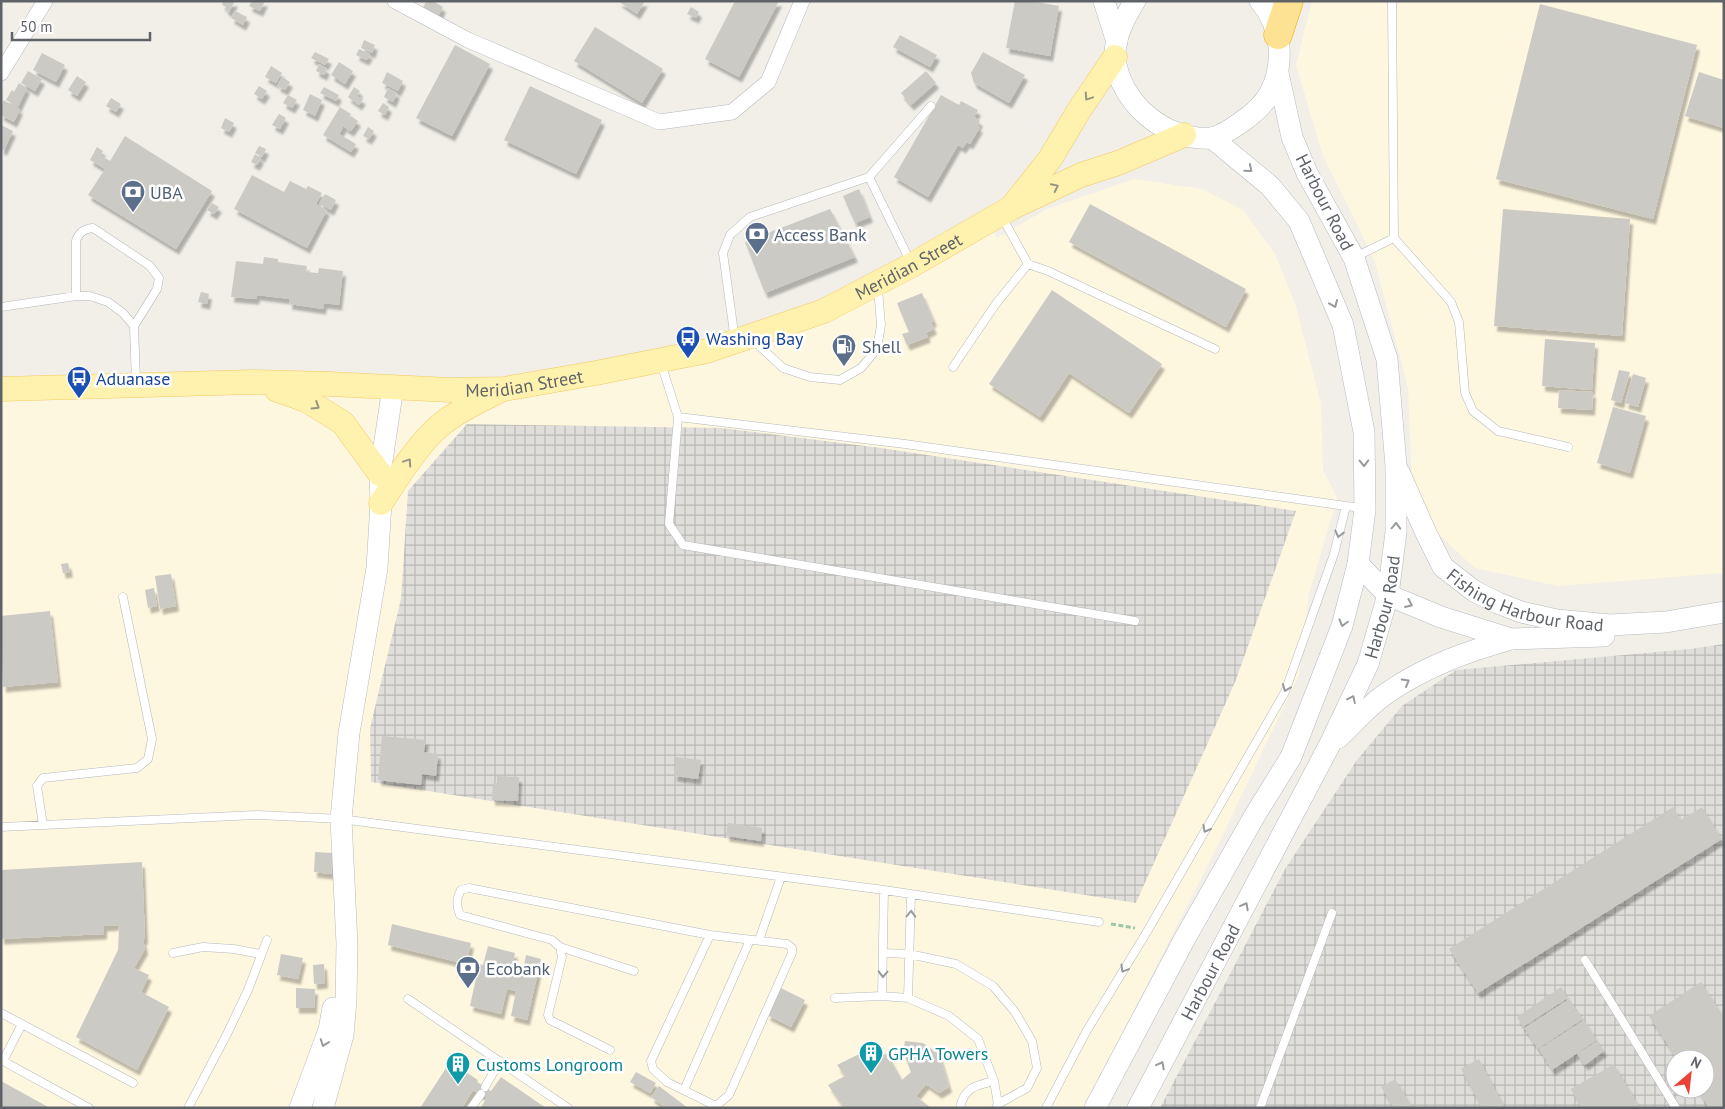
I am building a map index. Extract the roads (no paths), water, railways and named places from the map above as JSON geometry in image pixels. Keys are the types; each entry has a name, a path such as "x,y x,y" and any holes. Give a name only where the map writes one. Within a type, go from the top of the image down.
{"highway":[{"path":"1278,35 1289,1"}],"main road":[{"path":"1104,1 1116,49 1120,77 1127,94 1138,108 1152,120 1184,135 1212,138 1236,126 1255,112 1269,94 1278,73 1280,54 1278,35 1273,20 1260,1"},
{"path":"1116,49 1123,20 1135,1"},
{"name":"Meridian Street","path":"1006,211 1050,159 1116,49"},
{"name":"Harbour Road","path":"1138,1108 1329,746 1368,664 1388,594 1396,532 1396,466 1387,359 1354,258 1307,173 1292,137 1278,73"},
{"name":"Meridian Street","path":"1,389 254,382 450,390 504,389 707,351 824,311 912,265 1006,211 1081,175 1118,163 1184,135"},
{"name":"Harbour Road","path":"1095,1108 1184,940 1255,815 1291,757 1342,626 1358,564 1355,507 1364,432 1343,325 1299,221 1270,186 1212,138"},
{"path":"254,382 306,400 343,423 380,474"},
{"path":"323,1108 343,1035 347,944 341,819 349,733 377,568 381,502 380,474 393,387"},
{"path":"381,502 413,455 444,422 464,408 504,389"},
{"name":"Fishing Harbour Road","path":"1396,466 1443,567 1474,590 1498,603 1521,612 1557,620 1610,624 1666,622 1724,612"},
{"name":"Fishing Harbour Road","path":"1358,564 1388,594 1441,617 1511,639 1662,634 1724,627"},
{"path":"1329,746 1386,694 1408,680 1461,654 1511,639"},
{"path":"300,1108 329,1030 347,944"}],"street":[{"path":"1,73 45,1"},
{"path":"394,1 468,40 659,122 732,112 768,82 802,1"}],"lane":[{"path":"1392,1 1394,238 1454,309 1459,322 1465,393 1473,411 1498,431 1568,447"},
{"path":"877,283 881,325 877,349 861,368 840,380 810,377 783,368 742,339 723,253 730,235 750,217 869,177 931,106"},
{"path":"869,177 912,265"},
{"path":"1006,211 1028,264 1048,271 1215,349"},
{"path":"76,296 76,241 82,231 93,228 150,266 159,278 157,289 134,326 136,385"},
{"path":"1354,258 1394,238"},
{"path":"953,366 995,305 1028,264"},
{"path":"1,307 76,296 90,296 108,302 123,313 134,326"},
{"path":"660,361 678,417 668,524 683,545 1136,621"},
{"path":"678,417 905,444 1355,507 1334,554 1285,692 1148,930 1086,1032 1046,1108"},
{"path":"43,825 37,786 43,778 137,768 148,759 152,739 123,597"},
{"path":"1,827 258,815 341,819 884,890 1098,922"},
{"path":"684,1090 754,940 781,877"},
{"path":"634,971 560,947 552,940 460,915 456,908 461,890 469,888 710,935 787,944 792,948 792,953 729,1095 716,1106 660,1076 653,1069 651,1061 710,935"},
{"path":"882,996 884,890"},
{"path":"908,998 911,894"},
{"path":"1260,1108 1332,913"},
{"path":"188,1108 248,990 267,940"},
{"path":"173,953 203,947 234,949 261,954"},
{"path":"560,947 562,957 548,1015 550,1020 610,1050"},
{"path":"835,998 882,996 908,998 949,1016 978,1039 994,1081 997,1106 1027,1088 1037,1068 1032,1041 1015,1012 993,986 956,964 910,954 883,953"},
{"path":"1585,960 1676,1108"},
{"path":"408,999 568,1108"},
{"path":"1,1013 133,1083"},
{"path":"22,1024 2,1061 89,1108"},
{"path":"471,1108 500,1062"},
{"path":"960,1108 962,1099 972,1087 994,1081"}],"place":[{"name":"UBA","path":"133,213"},
{"name":"Access Bank","path":"757,255"},
{"name":"Washing Bay","path":"688,359"},
{"name":"Shell","path":"844,367"},
{"name":"Aduanase","path":"79,399"},
{"name":"Ecobank","path":"468,989"},
{"name":"GPHA Towers","path":"871,1074"},
{"name":"Customs Longroom","path":"458,1085"}]}
